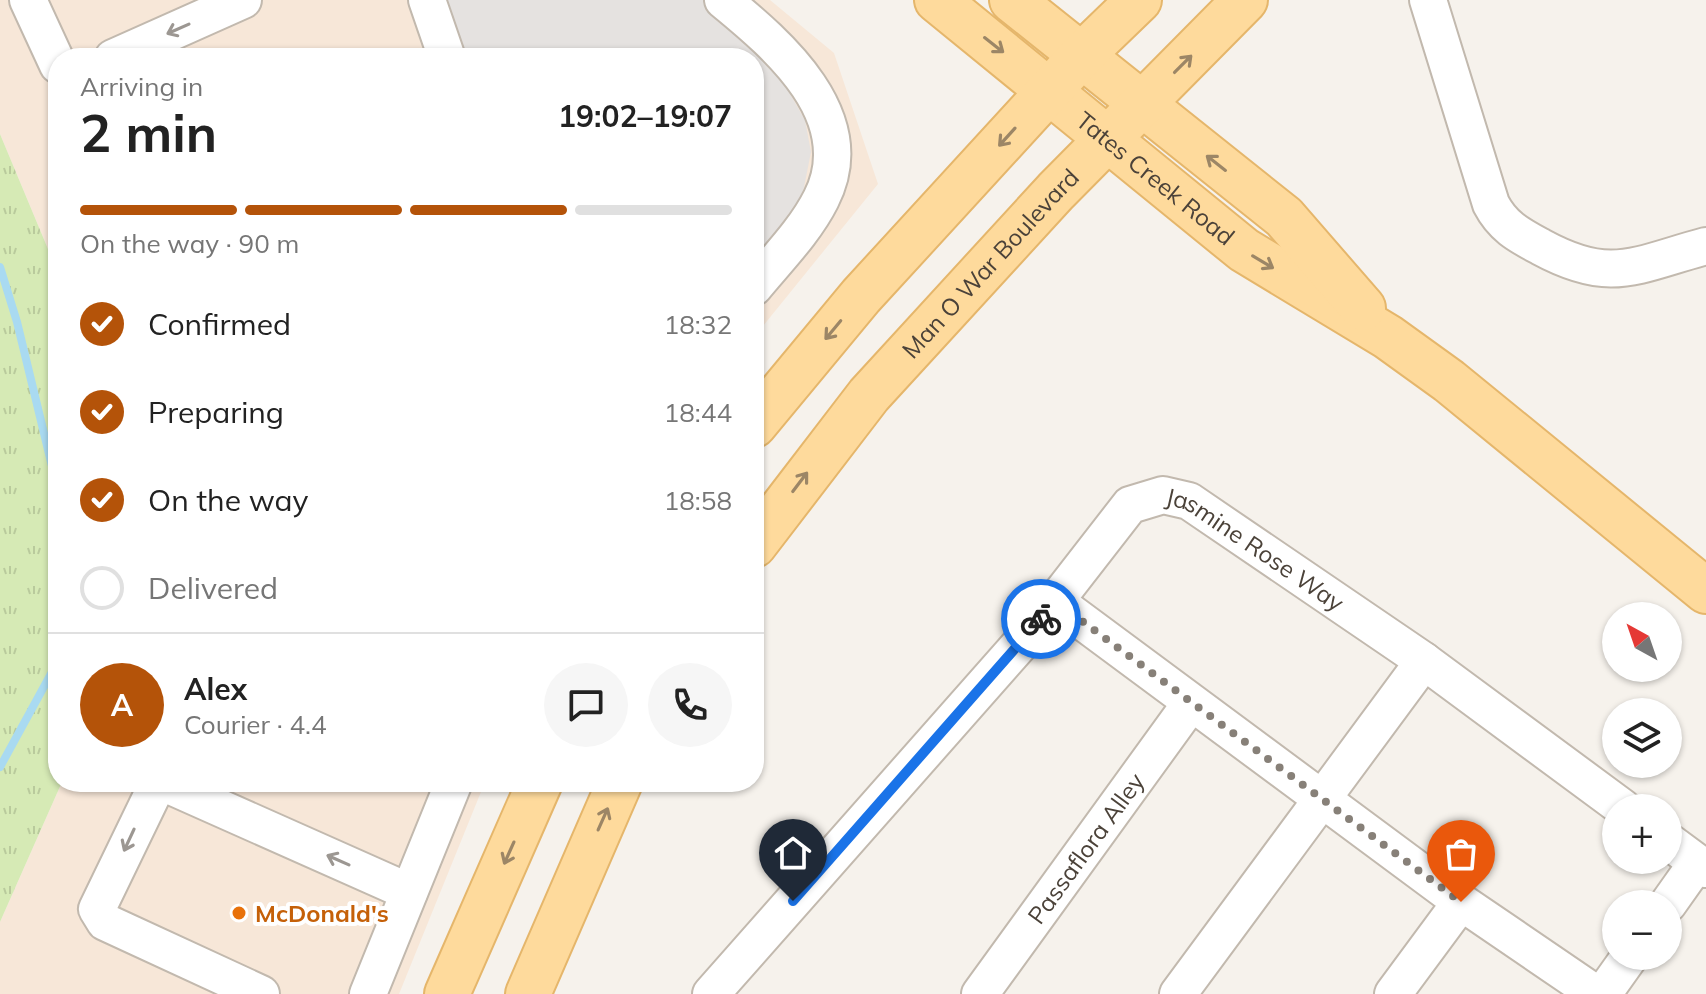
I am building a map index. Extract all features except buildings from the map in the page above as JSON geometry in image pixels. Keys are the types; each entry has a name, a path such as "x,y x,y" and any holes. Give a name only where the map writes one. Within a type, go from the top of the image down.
{"main road":[{"name":"Tates Creek Road","path":"937,0 1244,250 1388,337 1449,381 1706,591"},
{"name":"Tates Creek Road","path":"1012,0 1284,217 1388,337"},
{"path":"764,413 861,296 1082,55 1139,0"},
{"name":"Man O War Boulevard","path":"764,532 869,395 1056,191 1245,0"},
{"path":"447,994 536,792"},
{"path":"528,994 616,792"}],"street":[{"path":"28,0 50,48"},
{"path":"135,48 243,0"},
{"path":"427,0 444,48"},
{"path":"723,0 786,54 809,82 828,129 831,147 830,170 823,197 803,228 764,275"},
{"path":"1428,0 1491,204 1500,221 1558,256 1600,271 1619,270 1706,246"},
{"name":"Jasmine Rose Way","path":"711,994 1055,601 1130,505 1163,495 1189,501 1424,661 1604,794"},
{"path":"1055,601 1461,902 1596,994"},
{"path":"1178,994 1424,661"},
{"name":"Passaflora Alley","path":"980,994 1191,703"},
{"path":"154,792 97,909 105,922 261,994"},
{"path":"184,792 409,892"},
{"path":"368,994 409,892 439,792"},
{"path":"1681,890 1702,866 1682,851"},
{"path":"1393,994 1461,902"},
{"path":"1603,994 1620,970"}],"shaded area":[{"path":"0,0 770,0 834,53 878,184 764,325 764,48 48,48 48,249 0,134"},
{"path":"440,0 705,0 740,29 756,48 461,48"},
{"path":"764,58 781,78 805,120 811,152 802,197 764,252"},
{"path":"58,792 481,792 399,994 0,994 0,922"}],"green space":[{"path":"0,134 48,249 48,792 58,792 0,922"}],"waterway":[{"path":"0,267 17,322 48,450"},
{"path":"0,767 48,679"}],"way so far":[{"path":"1041,619 1055,601 1461,902"}],"place":[{"name":"McDonald's","path":"239,913"}],"route":[{"path":"793,901 1041,619"}]}
